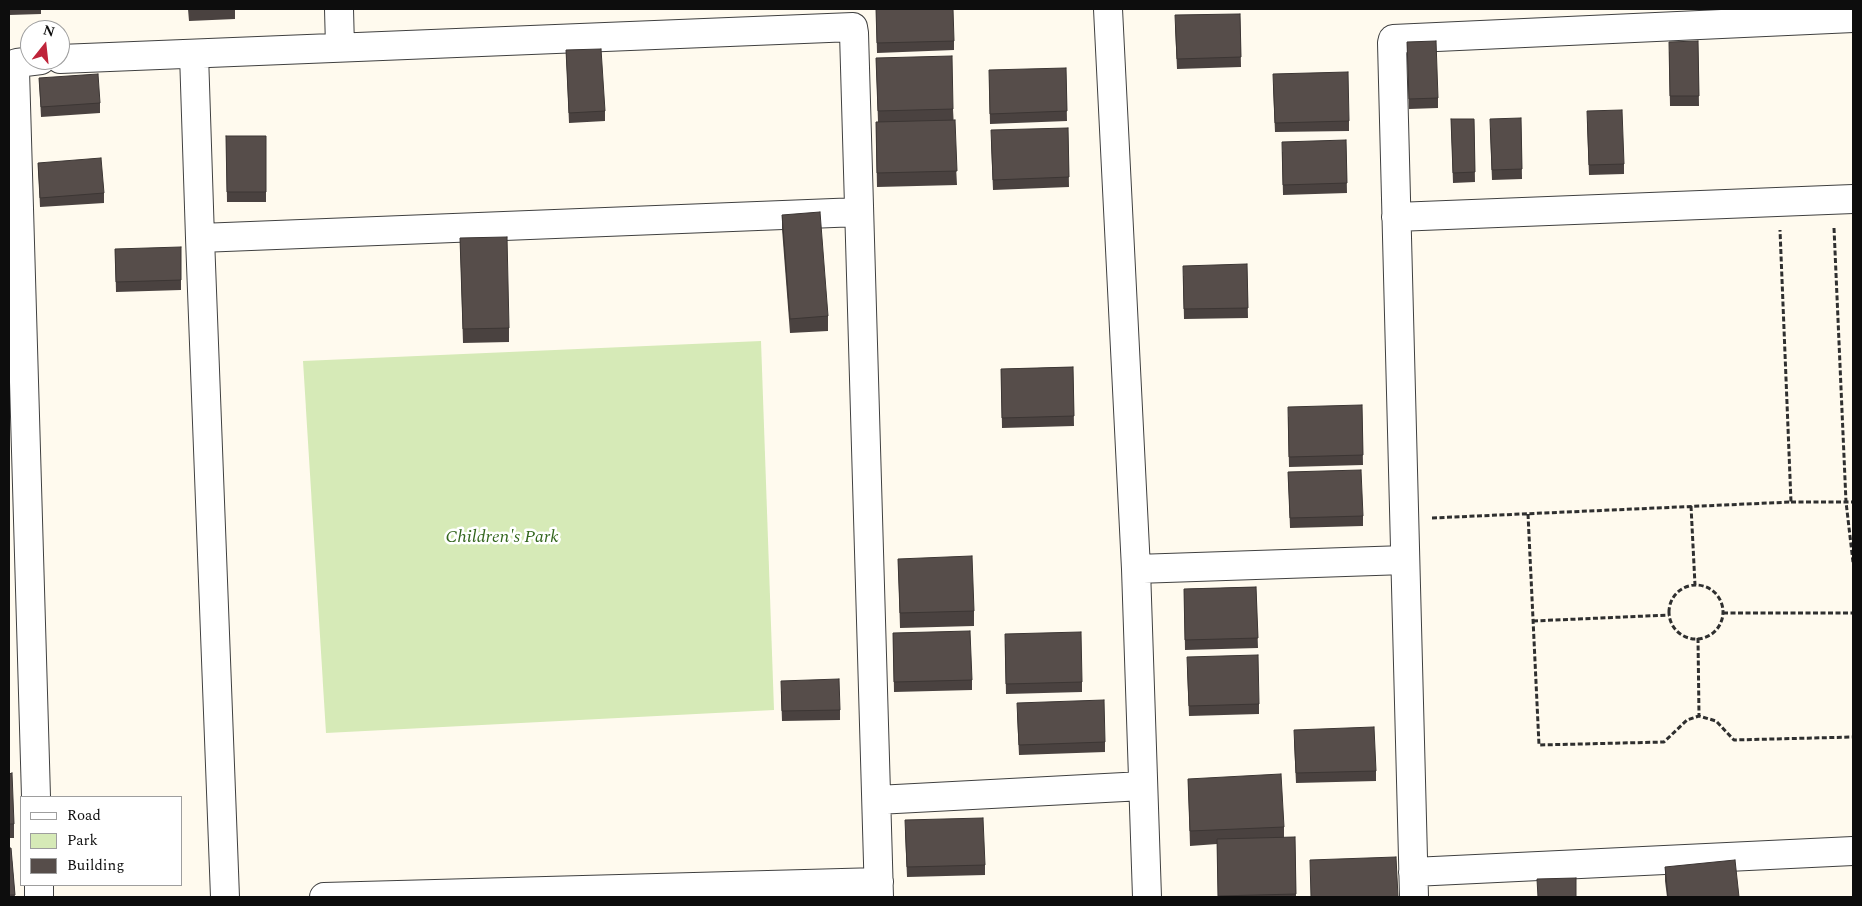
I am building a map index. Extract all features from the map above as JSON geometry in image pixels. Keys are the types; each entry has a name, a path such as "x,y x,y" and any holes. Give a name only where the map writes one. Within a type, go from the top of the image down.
{"street":[{"path":"339,9 340,47"},
{"path":"1108,9 1136,569 1147,897"},
{"path":"1853,18 1807,14 1393,39 1392,42 1414,885 1853,852"},
{"path":"70,59 853,26 879,890 324,897"},
{"path":"194,54 225,897"},
{"path":"20,62 16,62 15,70 18,516 36,796"},
{"path":"1396,217 1843,200"},
{"path":"200,238 860,212"},
{"path":"1136,569 1405,560"},
{"path":"877,800 1143,786"}],"path":[{"path":"1843,200 1846,502 1853,562"},
{"path":"1779,202 1790,502"},
{"path":"1404,519 1790,502 1853,502"},
{"path":"1691,506 1695,585"},
{"path":"1528,514 1539,745 1664,742 1688,720 1699,716 1716,721 1734,740 1853,737"},
{"path":"1695,585 1704,586 1718,596 1722,604 1723,613 1717,630 1710,635 1693,639 1677,631 1669,615 1673,598 1678,592 1686,587 1695,585"},
{"path":"1723,613 1853,612"},
{"path":"1533,621 1669,615"},
{"path":"1698,638 1699,716"}],"green space":[{"name":"Children's Park","path":"761,341 774,710 326,733 303,361"}],"building":[{"path":"876,9 953,9 954,41 877,43"},
{"path":"1240,14 1241,57 1177,59 1175,15"},
{"path":"1436,41 1438,98 1409,99 1407,42"},
{"path":"1698,41 1699,96 1670,96 1669,42"},
{"path":"601,49 605,111 569,113 566,50"},
{"path":"952,56 953,109 878,111 876,58"},
{"path":"1066,68 1067,111 990,114 989,70"},
{"path":"1348,72 1349,121 1275,123 1273,74"},
{"path":"98,74 100,103 41,107 39,78"},
{"path":"1622,110 1624,164 1589,165 1587,111"},
{"path":"1521,118 1522,169 1492,170 1490,119"},
{"path":"1451,119 1474,119 1475,172 1453,173"},
{"path":"955,120 957,171 877,173 876,122"},
{"path":"1068,128 1069,177 993,180 991,130"},
{"path":"226,136 266,136 266,192 227,192"},
{"path":"1346,140 1347,183 1283,185 1282,142"},
{"path":"101,158 104,193 40,198 38,163"},
{"path":"820,212 828,316 790,319 782,215"},
{"path":"507,237 509,328 463,329 460,238"},
{"path":"181,247 181,280 116,282 115,249"},
{"path":"1247,264 1248,308 1184,309 1183,266"},
{"path":"1073,367 1074,416 1002,418 1001,369"},
{"path":"1362,405 1363,455 1289,457 1288,407"},
{"path":"1361,470 1363,516 1290,518 1288,472"},
{"path":"972,556 974,611 900,613 898,559"},
{"path":"1256,587 1258,638 1185,640 1184,589"},
{"path":"970,631 972,680 894,682 893,633"},
{"path":"1081,632 1082,682 1006,684 1005,634"},
{"path":"1258,655 1259,704 1189,706 1187,657"},
{"path":"839,679 840,710 782,711 781,681"},
{"path":"1104,700 1105,742 1019,745 1017,703"},
{"path":"1374,727 1376,771 1296,773 1294,730"},
{"path":"12,773 14,824 9,824 9,774"},
{"path":"1281,774 1284,827 1190,831 1188,779"},
{"path":"983,818 985,865 907,867 905,820"},
{"path":"1295,837 1296,894 1218,896 1217,839"},
{"path":"9,848 11,848 15,895 9,895"},
{"path":"1396,857 1398,897 1311,897 1310,860"},
{"path":"1735,860 1739,897 1668,897 1665,867"},
{"path":"1576,878 1576,897 1538,897 1537,879"}]}
